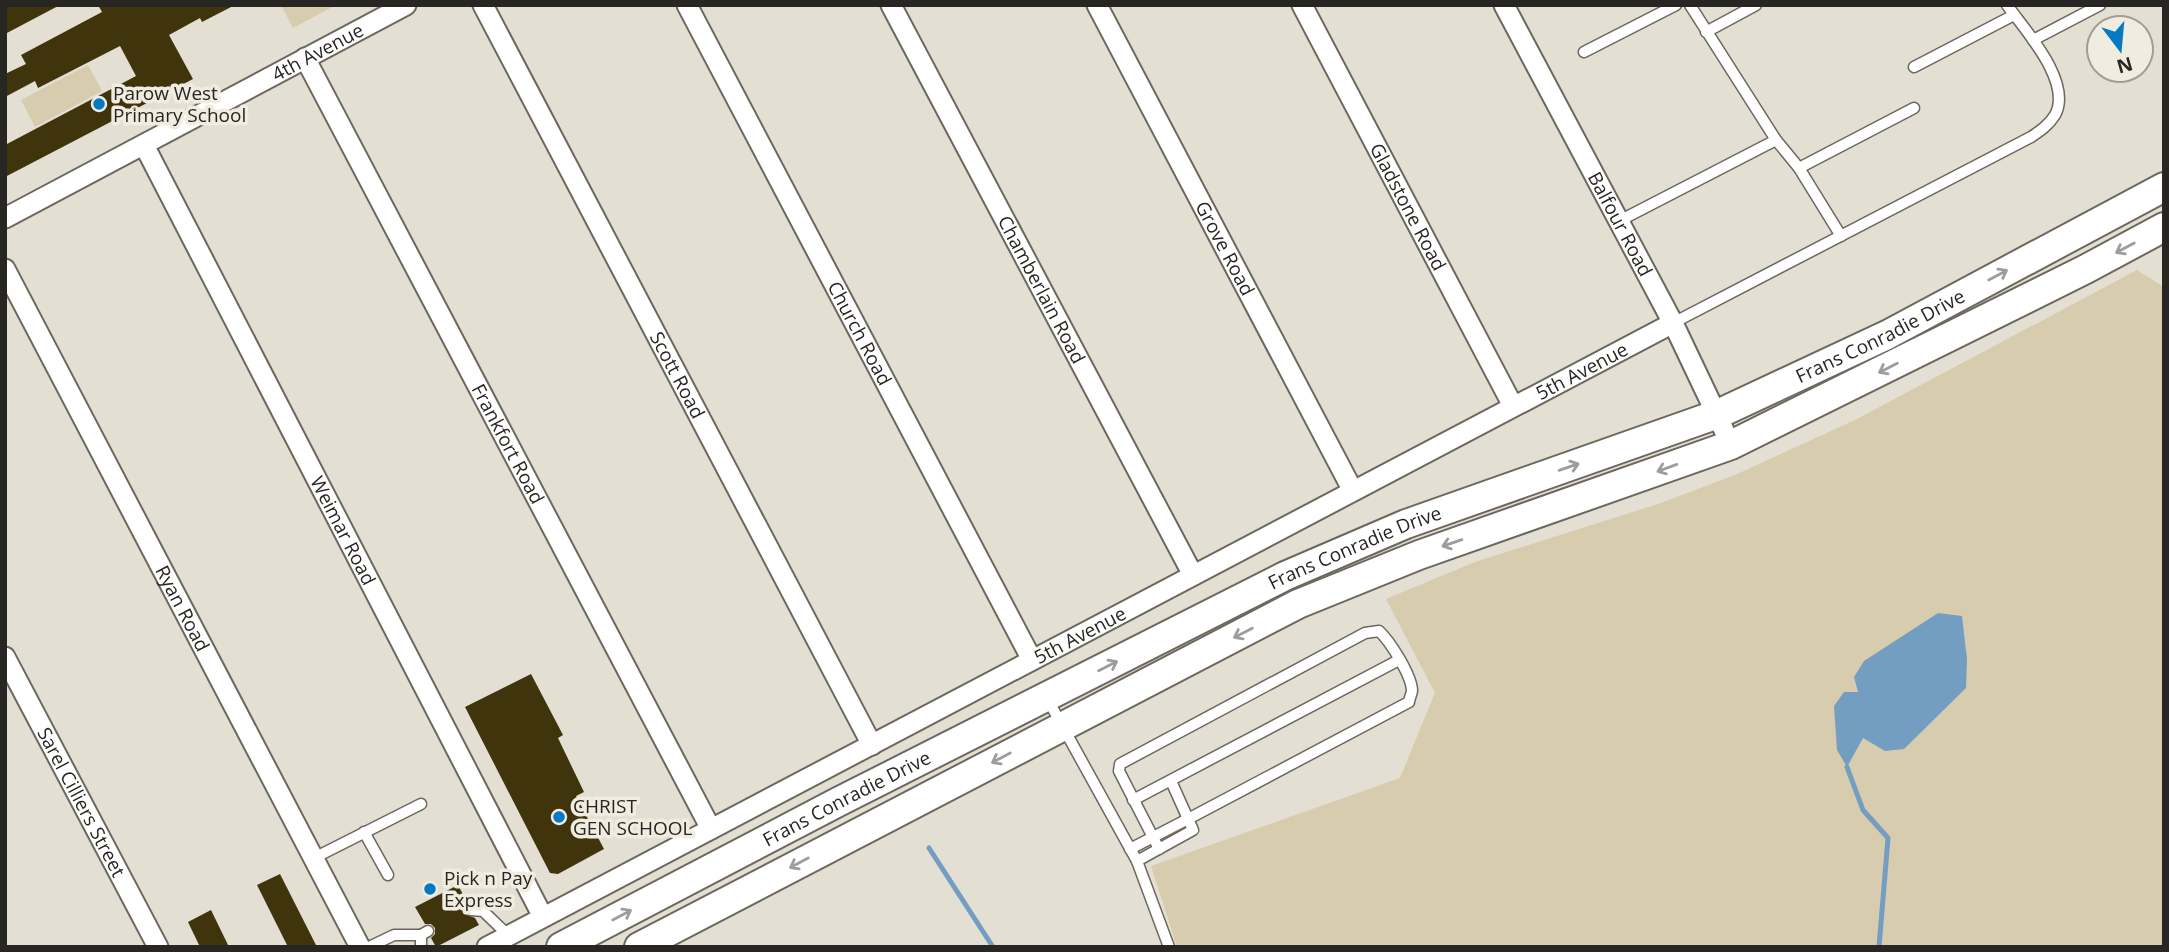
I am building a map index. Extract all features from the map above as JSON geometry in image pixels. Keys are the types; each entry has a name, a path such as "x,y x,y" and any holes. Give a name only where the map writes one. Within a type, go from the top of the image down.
{"main road":[{"name":"Frans Conradie Drive","path":"561,947 838,802 1285,576 1406,524 1718,414 1887,335 2164,187"},
{"name":"Frans Conradie Drive","path":"639,947 1298,604 1419,555 1731,445 2074,275 2164,227"}],"street":[{"name":"4th Avenue","path":"5,218 406,5"},
{"name":"Scott Road","path":"483,5 872,745"},
{"name":"Church Road","path":"687,5 1032,660"},
{"name":"Chamberlain Road","path":"891,5 1193,575"},
{"name":"Grove Road","path":"1097,5 1353,491"},
{"name":"Gladstone Road","path":"1301,5 1513,406"},
{"name":"Balfour Road","path":"1504,5 1673,323 1731,445"},
{"name":"Frankfort Road","path":"305,58 711,829"},
{"name":"Weimar Road","path":"144,145 544,917"},
{"name":"Ryan Road","path":"5,269 360,947"},
{"name":"5th Avenue","path":"487,947 1673,323"},
{"name":"Sarel Cilliers Street","path":"5,657 158,947"}],"lane":[{"path":"1584,52 1676,5"},
{"path":"1690,5 1776,140 1800,168 1841,236"},
{"path":"1706,32 1756,5"},
{"path":"1673,323 2043,129 2055,115 2059,102 2057,84 2048,62 2007,5"},
{"path":"2033,40 2100,5"},
{"path":"1914,66 2014,15"},
{"path":"1800,168 1914,108"},
{"path":"1619,221 1776,140"},
{"path":"1130,849 1152,837 1188,820 1409,702 1412,692 1409,678 1386,637 1379,631 1371,631 1120,764 1119,771 1133,800 1152,837 1159,849"},
{"path":"1133,800 1399,660"},
{"path":"1047,697 1137,861 1170,947"},
{"path":"1137,861 1193,830 1171,781"},
{"path":"314,858 421,804"},
{"path":"365,832 388,875"},
{"path":"471,910 483,911 508,936"},
{"path":"369,947 394,935 423,938"}],"shaded area":[{"path":"281,5 336,5 293,28"},
{"path":"88,65 102,91 35,127 21,100"},
{"path":"2137,270 2164,287 2164,947 1177,947 1151,866 1400,778 1435,693 1386,599 1475,562 1661,503 1735,475 1857,419"}],"water":[{"path":"1938,613 1962,616 1967,659 1966,688 1904,749 1885,751 1863,738 1847,767 1837,750 1834,706 1844,692 1858,692 1854,677 1864,661"}],"building":[{"path":"5,5 60,5 5,34"},
{"path":"98,5 235,5 202,22 200,18 169,35 193,79 5,177 5,145 136,76 120,46 38,88 35,81 5,97 5,74 26,64 21,55 102,12"},
{"path":"531,674 563,735 558,738 584,792 576,796 604,849 558,874 550,873 465,707"},
{"path":"280,874 317,947 288,947 257,885"},
{"path":"458,885 468,904 464,909 465,914 475,918 479,925 436,947 431,938 435,934 435,928 431,924 425,924 415,907"},
{"path":"211,910 229,947 200,947 188,922"}],"waterway":[{"path":"1847,767 1863,810 1888,838 1879,947"},
{"path":"929,848 993,947"}],"place":[{"name":"Parow West Primary School","path":"99,104"},
{"name":"CHRIST GEN SCHOOL","path":"559,817"},
{"name":"Pick n Pay Express","path":"430,889"}]}
